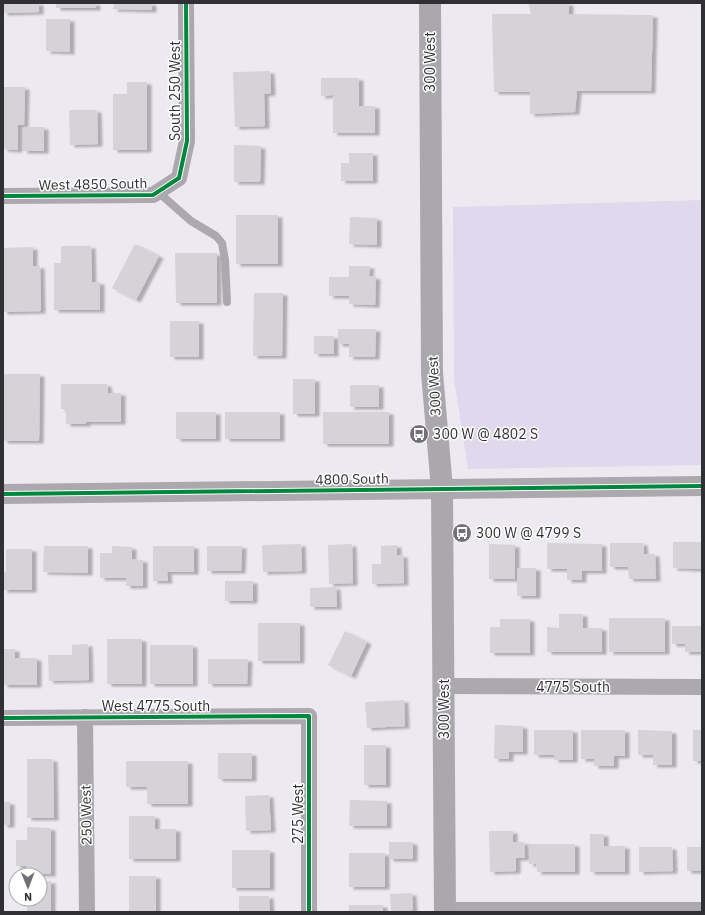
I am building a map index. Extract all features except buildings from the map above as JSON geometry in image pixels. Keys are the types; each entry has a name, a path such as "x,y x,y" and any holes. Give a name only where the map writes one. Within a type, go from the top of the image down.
{"main road":[{"name":"300 West","path":"430,3 432,373 442,489 445,911"}],"street":[{"name":"South 250 West","path":"179,178 187,141 186,3"},
{"name":"West 4850 South","path":"3,196 153,195 179,178"},
{"name":"4800 South","path":"3,494 702,486"},
{"name":"4775 South","path":"443,686 702,687"},
{"name":"West 4775 South","path":"3,718 309,716"},
{"name":"275 West","path":"309,716 309,912"},
{"name":"250 West","path":"85,717 87,912"},
{"path":"445,911 702,910"}],"lane":[{"path":"158,192 191,221 216,236 222,243 225,260 228,302"}],"shaded area":[{"path":"702,200 702,465 468,469 454,379 453,207"}],"cycle path":[{"path":"3,196 153,195 179,178 187,141 186,3"},
{"path":"3,494 702,486"},
{"path":"3,718 309,716 309,912"}],"place":[{"name":"300 W @ 4802 S","path":"419,434"},
{"name":"300 W @ 4799 S","path":"462,533"}]}
